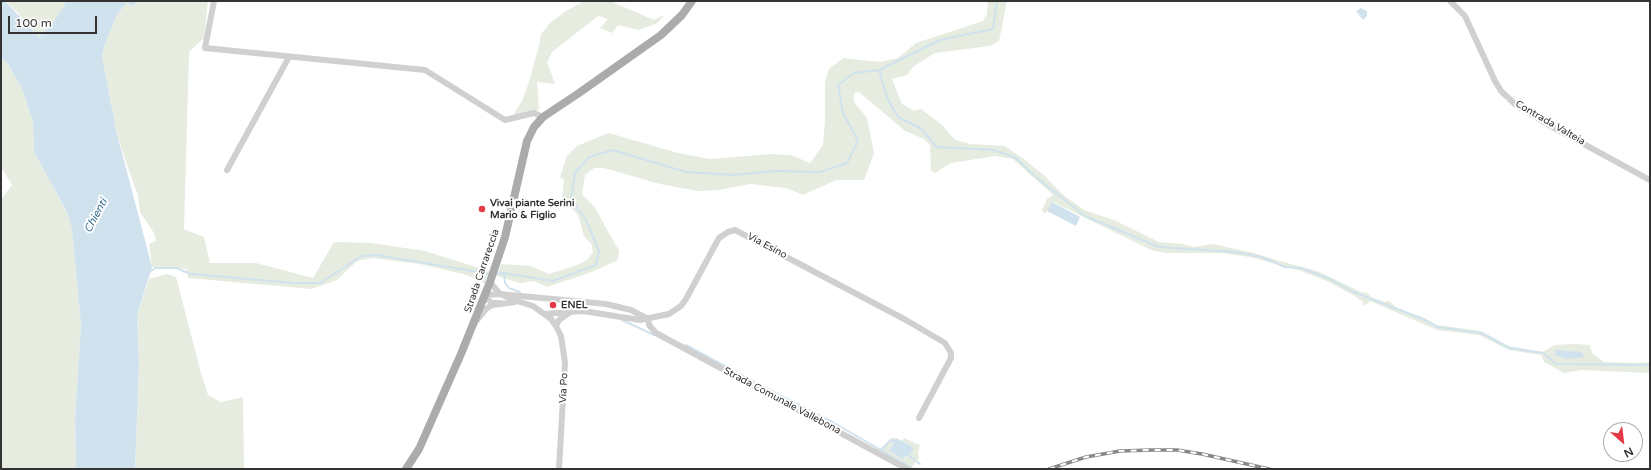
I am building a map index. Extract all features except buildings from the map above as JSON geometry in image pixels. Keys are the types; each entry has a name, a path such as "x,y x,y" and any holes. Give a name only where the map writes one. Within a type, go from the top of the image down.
{"main road":[{"name":"Strada Carrareccia","path":"406,469 418,449 485,295 505,237 527,141 534,127 543,116 579,93 661,35 682,15 692,1"}],"street":[{"path":"214,1 205,48 425,70 505,120 534,113 543,116"},
{"name":"Contrada Valteia","path":"1450,1 1465,16 1495,81 1512,102 1547,124 1650,180"},
{"path":"227,170 289,57"},
{"name":"Via Esino","path":"545,314 572,311 599,313 635,320 648,319 669,314 681,306 686,299 719,238 732,230 740,232 906,320 945,343 951,358 919,418"},
{"path":"490,281 500,294"},
{"path":"517,301 492,303 488,301 485,295 500,294 606,304 631,310 648,319"},
{"name":"Via Po","path":"500,294 533,306 545,314 556,326 561,336 565,363 560,469"},
{"path":"545,314 544,306 551,299"},
{"path":"472,326 486,309 492,305 500,303"},
{"path":"556,326 561,317 572,311"},
{"name":"Strada Comunale Vallebona","path":"648,319 649,325 656,333 907,469"}],"shaded area":[{"path":"5,1 66,1 63,10 39,37"},
{"path":"137,1 208,1 204,38 189,52 184,229 204,237 210,263 256,263 313,278 334,242 371,243 425,251 489,271 485,284 467,275 420,264 373,258 357,261 337,280 311,289 188,278 187,269 152,267 149,244 156,241 154,233 140,212 138,196 116,130 102,56 105,44 117,15 126,3 133,6"},
{"path":"584,1 610,1 654,20 666,14 656,24 638,30 618,25 612,33 600,28 608,19 598,16 552,52 547,62 555,84 537,82 539,110 513,116 523,99 529,82 541,34 551,22 566,11"},
{"path":"988,1 1007,1 999,41 990,46 935,53 914,66 907,75 892,79 902,104 914,111 921,109 941,124 955,140 971,144 1005,146 1045,176 1062,194 1084,210 1114,220 1159,242 1182,244 1194,247 1213,244 1254,253 1317,271 1361,292 1368,293 1371,297 1385,302 1389,301 1397,308 1425,318 1437,325 1481,331 1509,346 1542,352 1555,345 1590,345 1592,353 1604,362 1650,362 1650,373 1581,370 1564,373 1544,362 1541,355 1509,350 1479,335 1437,330 1370,301 1367,304 1362,305 1363,302 1353,295 1327,281 1301,271 1250,257 1221,253 1166,253 1151,250 1053,202 1045,214 1042,210 1047,199 1053,195 1013,159 995,156 951,163 935,173 931,171 930,145 924,139 905,131 859,92 854,93 854,102 867,118 874,153 864,180 836,180 803,195 786,188 750,184 719,190 698,191 660,184 604,168 594,168 585,175 582,194 595,208 619,251 618,260 592,272 547,287 534,281 520,283 497,276 501,264 530,266 549,274 577,265 587,260 593,252 592,245 584,236 578,215 562,198 564,180 560,177 567,156 577,146 609,133 678,153 710,159 770,154 791,155 810,163 823,145 825,122 825,82 829,69 843,58 880,62 898,58 916,43 983,21 987,14"},
{"path":"1,59 7,62 22,89 33,122 34,152 69,216 72,229 81,325 75,419 76,469 1,469 1,199 12,185 1,167"},
{"path":"167,274 176,277 208,395 221,402 243,397 244,469 135,469 139,364 137,315 149,279"},
{"path":"891,438 896,438 889,451 904,459 913,451 913,447 902,441 904,438 920,445 918,452 919,458 910,469 879,450"}],"water":[{"name":"Chienti","path":"1,1 5,1 39,37 53,23 66,1 137,1 133,6 126,3 117,15 105,44 102,56 116,130 152,267 137,315 139,364 135,469 76,469 75,419 81,325 72,229 67,212 34,152 33,122 22,89 7,62 1,59"},
{"path":"1361,8 1367,11 1367,16 1363,20 1356,11"},
{"path":"1052,202 1080,217 1076,226 1047,211"},
{"path":"1556,350 1582,352 1584,357 1567,359 1555,355"},
{"path":"896,438 913,447 913,451 903,459 889,451"}],"waterway":[{"path":"879,70 940,40 993,29 997,1"},
{"path":"496,274 503,273 553,281 596,265 599,251 586,220 571,199 575,173 589,157 613,150 686,172 734,175 775,171 820,172 847,163 858,141 843,113 838,85 854,73 879,70 887,98 898,117 920,128 937,147 994,150 1016,158 1032,174 1085,216 1159,247 1235,252 1262,257 1285,267 1301,268 1330,279 1351,291 1425,320 1437,327 1481,333 1509,348 1543,353 1556,364 1650,365"},
{"path":"150,272 155,268 176,268 191,274 294,283 320,283 362,256 376,255 490,274"},
{"path":"504,274 505,283 509,288 520,292"},
{"path":"622,320 654,335"},
{"path":"686,345 754,382"},
{"path":"760,385 834,423 912,468"},
{"path":"881,450 891,440 896,442"},
{"path":"907,454 920,464"}],"railway":[{"path":"1049,469 1086,457 1120,451 1152,450 1177,450 1202,454 1269,469"}],"place":[{"name":"Vivai piante Serini Mario & Figlio","path":"482,209"},
{"name":"ENEL","path":"553,305"}]}
